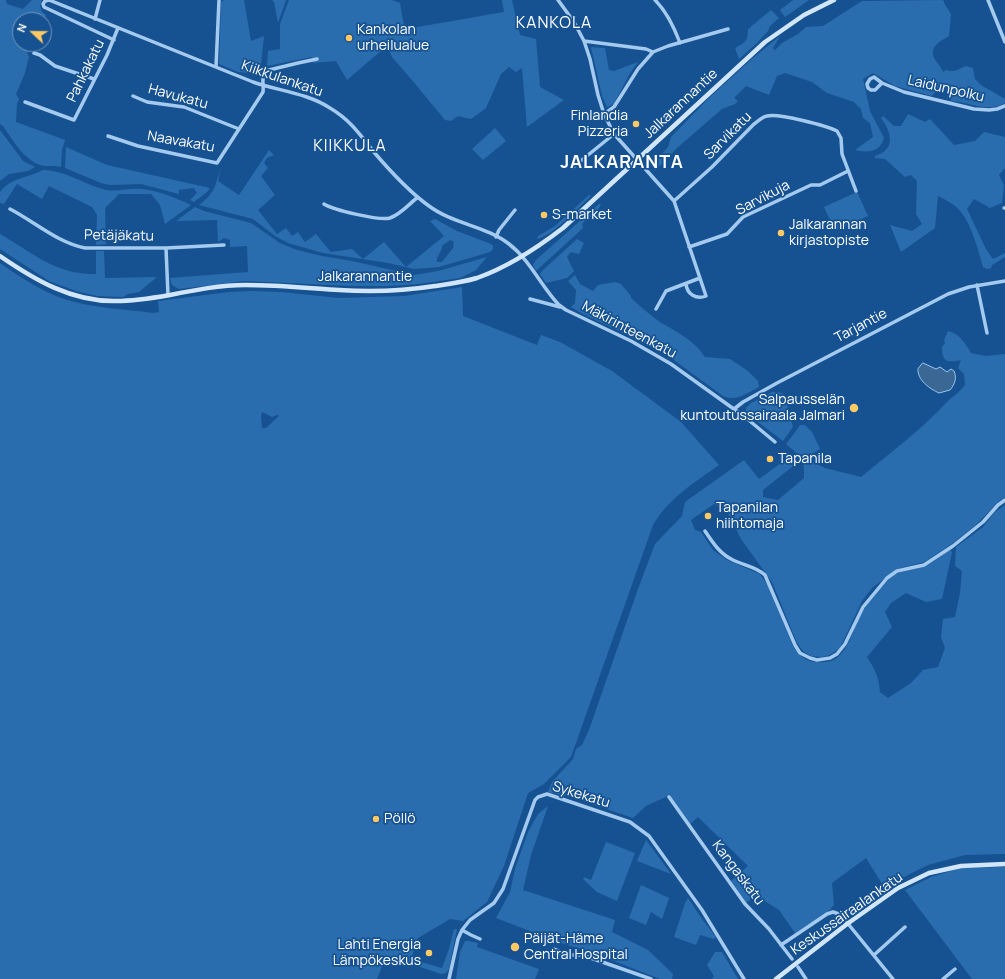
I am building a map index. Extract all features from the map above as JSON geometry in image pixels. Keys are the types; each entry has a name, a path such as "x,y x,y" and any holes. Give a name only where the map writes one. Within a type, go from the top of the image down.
{"main road":[{"name":"Jalkarannantie","path":"0,256 51,287 75,296 99,301 117,301 244,285 357,290 412,289 475,278 489,273 522,256 542,244 563,228 765,42 804,15 834,0"},
{"name":"Keskussairaalankatu","path":"776,979 847,924 898,888 929,874 961,866 1005,864"}],"street":[{"path":"49,0 45,1 43,4 44,7 114,40"},
{"name":"Kiikkulankatu","path":"49,0 264,86 304,96 332,109 356,129 398,178 431,208 496,237 509,244 522,256"},
{"path":"95,19 100,0"},
{"path":"216,67 218,0"},
{"path":"558,0 574,22 584,41 604,114 614,134 674,201 706,296 701,298 689,293 686,284"},
{"path":"655,0 663,8 675,29 680,43"},
{"path":"988,0 1005,42"},
{"name":"Pahkakatu","path":"25,102 74,120 94,79 103,65 118,28"},
{"path":"604,114 614,107 638,69 653,52 668,46 728,29"},
{"path":"584,41 646,49 653,52"},
{"path":"34,53 40,55 56,66 94,79"},
{"path":"264,86 263,76 266,70 317,59"},
{"name":"Laidunpolku","path":"882,83 904,92 974,109 993,110 1005,106"},
{"name":"Naavakatu","path":"108,136 138,146 217,163 263,92 264,86"},
{"name":"Havukatu","path":"133,96 147,102 184,107 239,129"},
{"name":"Sarvikatu","path":"674,201 712,167 754,124 768,115 784,116 838,131 841,138 842,154 856,191"},
{"path":"572,168 614,134"},
{"name":"Sarvikuja","path":"689,247 727,234 743,217 811,185 820,185 848,171"},
{"path":"324,204 342,210 379,218 386,218 398,214 418,197"},
{"name":"Petäjäkatu","path":"10,209 63,240 85,248 166,248 224,245"},
{"path":"496,237 499,230 515,210"},
{"name":"Petäjäkatu","path":"166,248 168,295"},
{"name":"Mäkirinteenkatu","path":"522,256 553,299 562,308 652,352 734,409 775,442"},
{"path":"656,309 666,291 700,278"},
{"name":"Tarjantie","path":"734,409 750,398 922,306 957,290 1005,281"},
{"path":"977,286 988,333"},
{"path":"530,299 562,308"},
{"path":"705,531 715,546 724,555 765,575 795,645 800,653 817,660 830,658 837,654 845,644 863,607 887,578 897,571 924,565 953,546 983,522 998,505 1005,500"},
{"name":"Sykekatu","path":"449,979 458,939 462,930 470,920 494,903 503,889 533,800 541,795 551,795 630,822 649,836 702,910 744,979"},
{"name":"Kangaskatu","path":"669,797 745,904 769,929 792,959"},
{"path":"781,945 827,914 833,912 839,914 893,979"},
{"path":"874,955 905,927"},
{"path":"462,930 480,939"},
{"path":"554,951 569,955 586,956 650,979"},
{"path":"798,967 806,979"},
{"path":"943,979 955,969"}],"shaded area":[{"path":"0,0 6,0 7,4 23,9 32,0 42,0 40,6 42,12 12,12 12,52 28,52 29,57 25,73 16,94 19,99 17,104 16,122 65,140 62,150 61,167 40,165 28,158 23,154 0,124"},
{"path":"224,0 244,0 251,41 264,36 260,74 238,72 219,64 221,2"},
{"path":"272,0 286,0 278,23 274,2"},
{"path":"289,0 392,0 400,3 404,26 406,29 504,12 502,0 512,0 520,35 536,39 540,87 564,100 527,127 522,68 516,72 509,67 501,74 486,108 471,119 458,116 451,121 445,120 392,57 388,48 382,50 347,80 336,61 313,63 312,57 267,66 268,51 280,49 280,24"},
{"path":"793,0 809,0 785,17 780,10"},
{"path":"942,0 951,14 949,36 935,46 933,52 936,61 943,72 946,70 954,71 966,66 973,68 975,79 981,85 1005,99 1005,103 998,106 985,107 951,101 950,90 939,88 932,96 895,86 873,73 863,79 870,111 884,138 880,146 876,149 860,151 855,150 873,137 870,123 863,118 861,109 854,102 827,93 812,82 785,73 777,76 769,95 746,86 734,98 738,101 735,104 722,109 677,148 655,171 652,165 668,147 671,137 710,97 780,36 773,48 775,50 782,43 798,34 806,27 823,26 862,1"},
{"path":"771,10 779,18 770,26 768,31 757,43 739,59 735,48 746,41 748,29"},
{"path":"591,47 605,48 609,70 614,71 638,62 630,73 614,104 607,107 602,96"},
{"path":"908,114 925,122 930,119 954,145 975,141 984,132 1005,137 1005,168 999,175 1004,185 1002,203 990,208 974,199 967,209 986,249 993,259 1005,253 1005,257 992,265 991,268 987,269 983,267 971,231 959,209 938,196 935,228 901,252 890,225 912,231 922,224 916,214 917,181 911,175 905,177 885,159 875,158 875,156 887,149 890,140 885,123 881,118 883,116 894,126 901,126"},
{"path":"495,128 506,141 483,160 472,149"},
{"path":"0,130 23,161 35,167 28,171 9,174 0,181"},
{"path":"66,147 107,165 210,188 194,202 190,200 197,193 194,188 179,190 179,194 141,184 110,185 101,183 65,168"},
{"path":"269,150 274,155 267,158 264,163 268,168 261,176 275,195 258,210 277,234 286,228 292,236 298,232 305,242 316,234 331,252 352,249 363,259 384,242 406,267 444,236 430,221 435,219 457,231 491,244 493,249 490,252 439,267 414,269 388,263 323,253 288,243 275,236 253,219 199,205 212,193 221,168 218,181 239,195","holes":["450,240 454,242 453,248 442,262 437,262 442,246"]},
{"path":"43,170 68,175 107,190 115,191 137,189 153,191 173,197 191,205 165,224 160,205 151,194 119,194 105,208 106,244 96,245 97,215 92,207 49,186 42,199 17,184 4,204 0,203 0,192 4,187 14,181"},
{"path":"857,192 868,216 835,231 824,207"},
{"path":"589,195 591,195 589,198 564,222 550,233 537,239 538,236 555,226"},
{"path":"599,204 601,204 595,216 588,218 582,224 583,228 536,271 533,265 536,260"},
{"path":"195,207 204,211 251,223 280,243 297,250 414,275 438,271 487,257 476,270 460,278 418,284 354,286 244,281 179,289 172,285 170,278 248,272 247,246 230,247 230,240 224,238 218,242 217,220 176,221"},
{"path":"0,234 45,262 69,271 96,274 96,251 104,251 105,278 157,277 139,292 128,294 123,297 97,296 76,291 49,281 0,249"},
{"path":"577,239 584,243 579,254 571,252 567,257 574,271 567,278 546,283 540,274"},
{"path":"0,263 39,288 64,299 97,306 153,313 159,312 158,301 229,292 281,292 339,298 404,296 462,287 463,316 537,345 541,335 560,342 612,371 681,422 719,465 674,499 653,525 571,757 544,784 528,793 504,866 487,902 463,921 450,919 418,938 411,959 442,968 454,929 457,929 449,969 446,973 441,974 388,956 385,959 377,979 0,979","holes":["262,412 272,417 277,415 279,416 266,428 262,428"]},
{"path":"575,275 580,284 593,291 598,285 615,282 621,284 631,298 641,307 660,322 690,341 705,357 730,359 748,371 758,381 759,387 737,397 728,398 723,396 663,352 571,307 575,303 576,290 568,281"},
{"path":"948,331 956,334 964,342 971,353 986,356 1005,354 1005,497 999,501 976,525 952,544 924,562 897,569 872,588 862,601 840,648 830,655 821,657 811,656 803,651 797,643 772,582 741,539 727,511 714,504 691,520 695,530 701,532 713,550 727,560 760,574 767,584 793,646 802,657 814,662 831,661 842,653 848,644 864,610 889,578 897,573 927,565 950,550 952,552 942,599 926,602 906,593 891,603 885,612 892,627 867,657 879,682 880,692 888,698 911,683 923,670 938,667 945,648 941,637 943,619 955,617 960,593 962,571 955,566 956,547 983,527 995,512 1005,505 1005,854 965,855 928,865 884,887 866,858 832,883 834,905 828,912 795,933 779,910 755,895 746,903 731,881 748,866 698,817 690,824 668,796 646,806 633,818 571,797 548,792 552,782 573,759 576,749 582,745 589,730 655,544 682,516 685,502 744,460 759,479 792,455 797,463 763,490 763,497 778,500 804,478 804,466 801,458 786,444 800,425 805,425 812,432 820,449 805,458 825,468 861,477 916,432 965,385 964,374 958,368 961,360 949,361 943,356 942,347 945,343 944,340"},
{"path":"923,363 936,369 940,367 947,372 951,369 954,371 955,381 950,390 939,393 925,384 918,373 918,369"},
{"path":"772,392 784,394 793,427 783,441 746,413 746,408 751,403"},
{"path":"548,806 531,855 523,890 615,920 612,932 648,950 673,974 672,979 660,979 591,952 561,943 496,918 510,892 515,869 528,832 538,814"},
{"path":"646,840 671,874 637,861"},
{"path":"606,842 635,853 617,901 597,892 583,879 584,877 591,880"},
{"path":"1005,867 1005,979 972,979 905,890 931,877 960,868"},
{"path":"641,885 669,898 662,919 651,912 646,925 629,918"},
{"path":"688,898 716,937 714,939 700,935 696,945 674,937"},
{"path":"465,941 478,943 477,947 539,969 535,979 456,979 460,952"},
{"path":"715,952 722,952 738,979 712,979 714,976 707,965"}],"place":[{"name":"Kankolan urheilualue","path":"349,38"},
{"name":"Finlandia Pizzeria","path":"636,124"},
{"name":"S-market","path":"544,215"},
{"name":"Jalkarannan kirjastopiste","path":"781,233"},
{"name":"Salpausselän kuntoutussairaala Jalmari","path":"854,408"},
{"name":"Tapanila","path":"770,459"},
{"name":"Tapanilan hiihtomaja","path":"708,516"},
{"name":"Pöllö","path":"376,819"},
{"name":"Päijät-Häme Central Hospital","path":"515,947"},
{"name":"Lahti Energia Lämpökeskus","path":"429,953"}],"district":[{"name":"KANKOLA","path":"554,24"},
{"name":"KIIKKULA","path":"350,147"},
{"name":"JALKARANTA","path":"622,163"}]}
